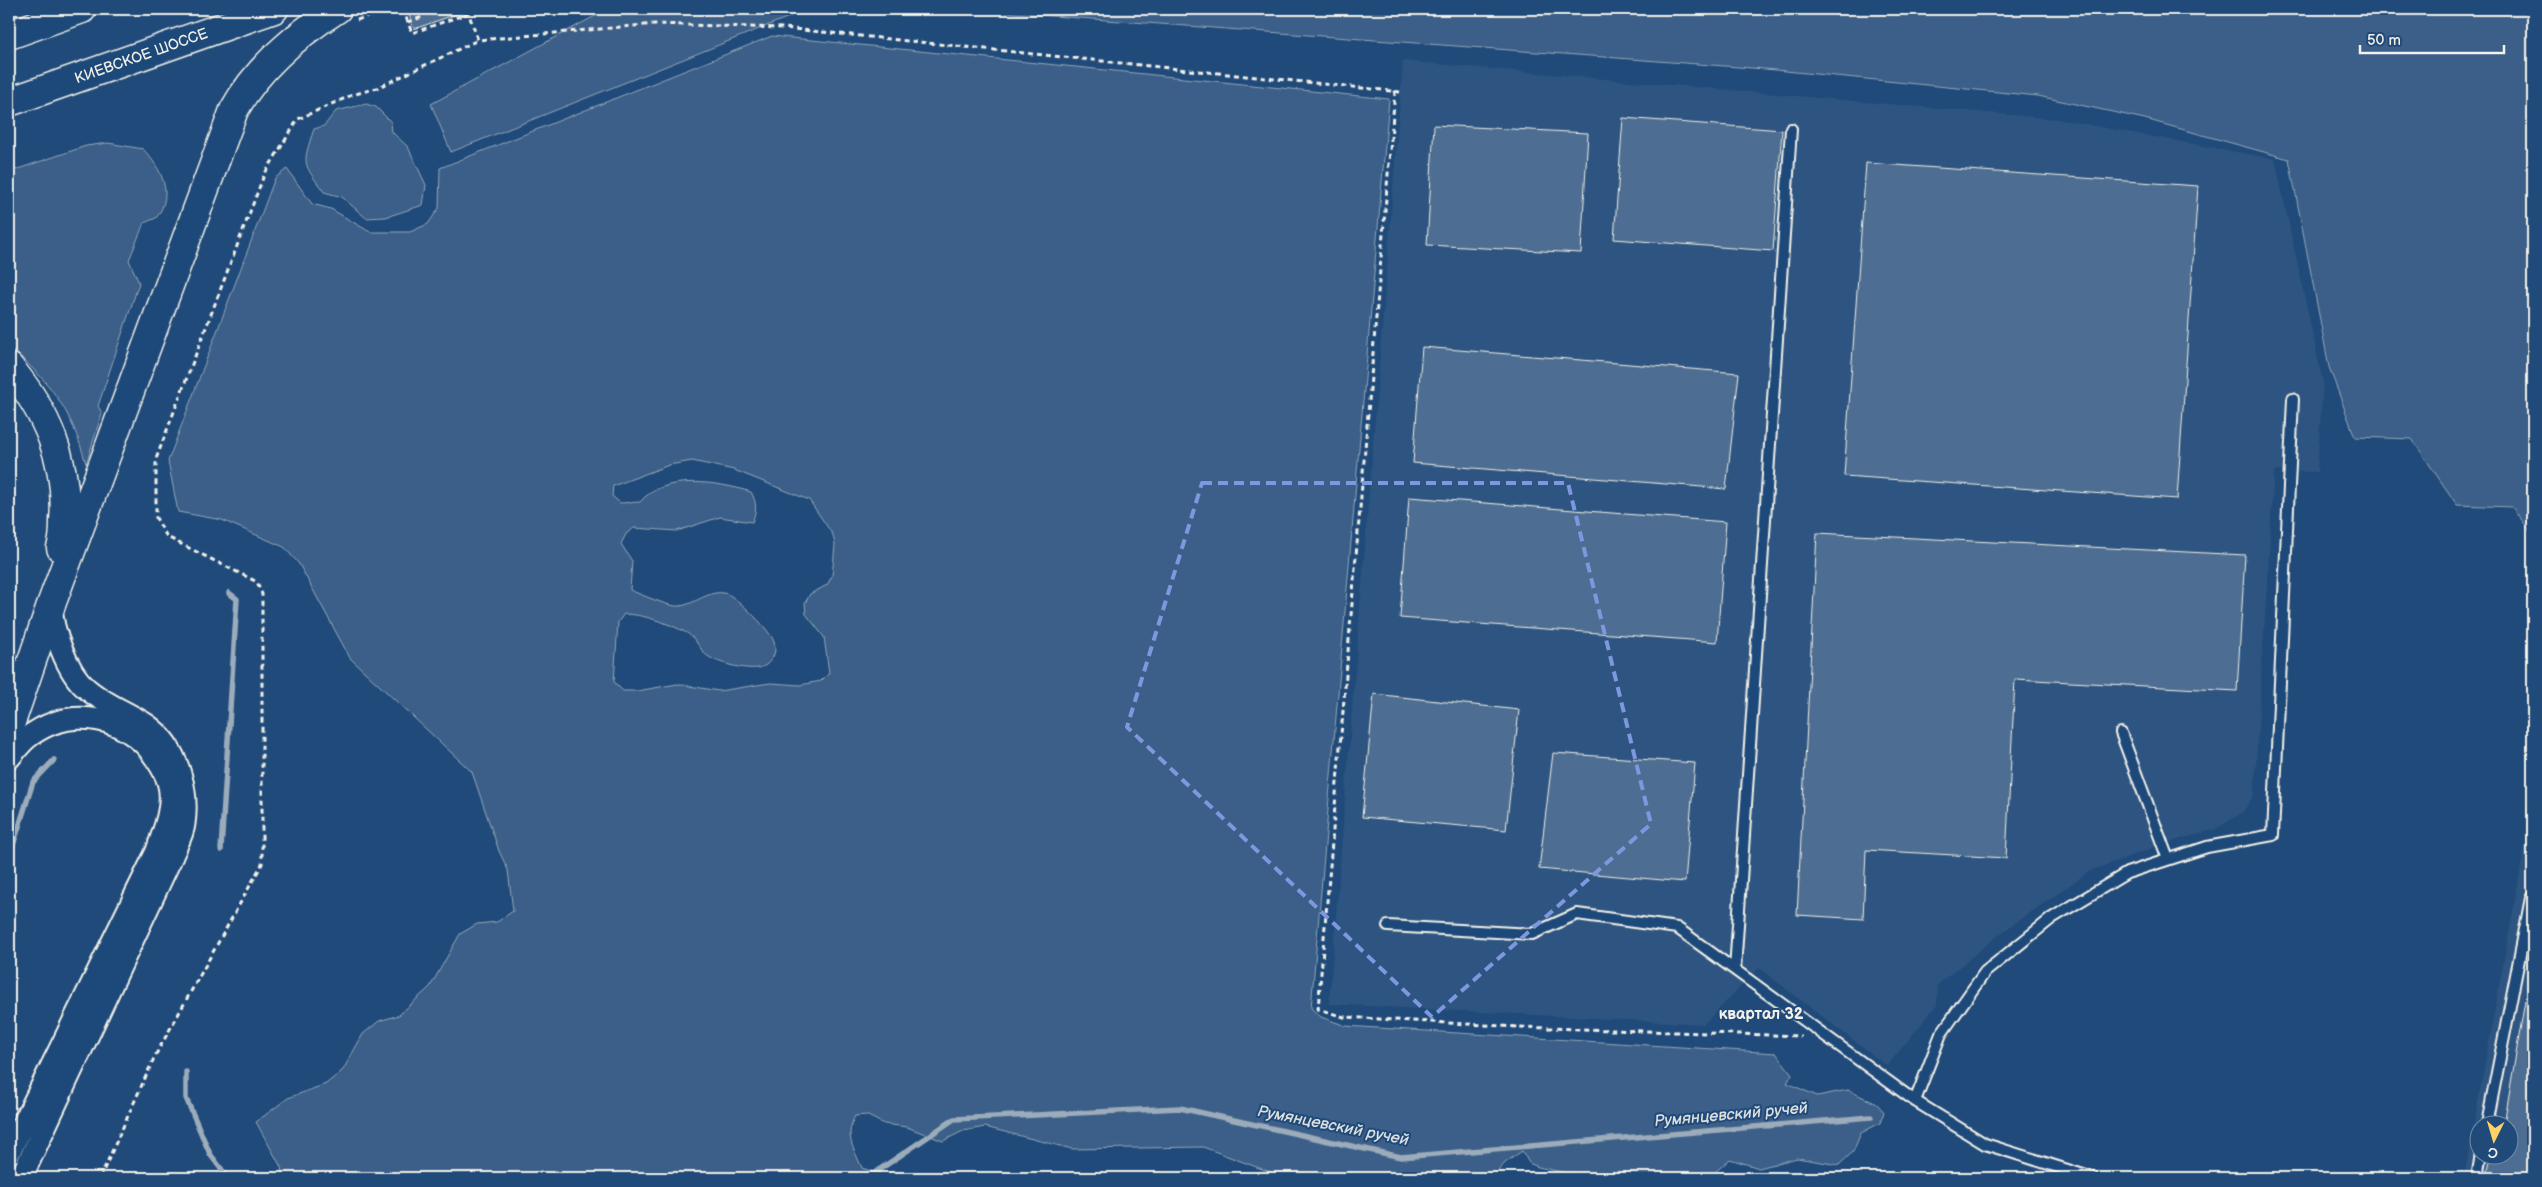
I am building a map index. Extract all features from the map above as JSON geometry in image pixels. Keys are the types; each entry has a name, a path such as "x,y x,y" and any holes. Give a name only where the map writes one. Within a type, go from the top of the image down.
{"main road":[{"path":"9,35 82,9"},
{"name":"КИЕВСКОЕ ШОССЕ","path":"9,102 274,9"},
{"path":"9,728 51,605 234,110 276,56 301,33 346,15"},
{"path":"9,367 31,394 49,427 67,495 62,544 9,687"}],"street":[{"path":"21,1178 172,856 184,825 184,789 172,752 149,726 84,687 57,640 52,622 51,605"},
{"path":"9,1153 157,851 168,821 170,791 157,759 137,737 110,722 82,716 57,722 27,738 12,764"}],"lane":[{"path":"1735,970 1791,128"},
{"path":"1915,1101 1941,1034 1984,972 2052,918 2127,873 2207,847 2272,835 2293,399"},
{"path":"2121,733 2168,859"},
{"path":"2489,1114 2530,898"},
{"path":"1388,926 1532,934 1577,914 1677,928 1915,1101 1985,1144 2093,1178"},
{"path":"2477,1178 2479,1164"}],"path":[{"path":"346,15 390,9"},
{"path":"403,9 412,33 468,11 478,40"},
{"path":"408,22 432,9"},
{"path":"100,1178 155,1056 262,864 262,594 258,582 167,537 156,518 156,459 264,175 298,120 352,95 376,88 478,40 656,24 783,28 1401,92"},
{"path":"1394,91 1318,1009 1344,1017 1518,1027 1828,1037"},
{"path":"9,786 12,764"}],"highlighted area":[{"path":"1202,483 1568,483 1651,824 1432,1017 1127,727"}],"shaded area":[{"path":"608,9 809,9 451,152 431,104"},
{"path":"958,9 2533,9 2533,535 2512,507 2457,505 2412,439 2355,437 2329,367 2289,159 2145,119 2038,96 1765,69"},
{"path":"772,36 1389,99 1311,1008 1321,1017 1346,1026 1776,1053 1792,1074 1787,1083 1817,1096 1848,1090 1877,1104 1884,1112 1880,1123 1861,1133 1853,1152 1839,1165 1797,1158 1759,1168 1730,1159 1714,1173 1699,1178 1591,1178 1538,1167 1529,1163 1522,1151 1505,1163 1492,1178 1286,1178 1203,1147 1072,1149 985,1127 963,1131 943,1141 907,1127 884,1124 866,1115 855,1116 852,1123 850,1136 853,1148 862,1168 892,1178 283,1178 281,1167 256,1122 288,1098 326,1084 343,1070 363,1034 379,1021 399,1015 430,987 460,934 477,924 497,922 513,911 508,870 499,851 472,772 350,658 299,564 284,547 222,520 178,512 168,461 275,178 287,169 312,204 331,209 370,232 410,232 428,224 439,208 440,168","holes":["692,461 734,470 809,500 833,535 835,545 832,576 827,585 810,594 805,603 806,614 824,637 829,673 821,681 800,685 770,683 719,691 677,684 637,691 623,691 614,682 618,622 624,614 647,617 685,632 691,636 705,654 725,664 744,668 761,667 766,665 772,658 775,652 772,637 746,608 727,594 715,593 686,605 676,606 630,590 632,561 621,544 626,534 634,528 677,531 720,517 752,522 755,514 755,503 751,492 724,485 692,482 677,483 663,487 650,493 640,502 620,503 612,496 613,486 669,465"]},
{"path":"1403,61 2057,119 2275,159 2323,382 2317,472 2274,471 2254,795 2243,812 2216,829 2163,844 2090,871 2004,931 1938,984 1937,1005 1887,1066 1759,968 1704,1024 1329,1004"},
{"path":"366,104 376,107 391,122 392,132 408,147 426,185 423,205 386,217 366,218 342,197 324,192 311,175 306,163 306,157 314,129 324,126 336,111"},
{"path":"108,143 143,149 150,156 160,173 165,191 165,200 156,218 144,223 129,260 139,283 98,406 102,413 86,464 74,427 58,398 37,373 9,346 9,172 86,146"},
{"path":"2525,845 2533,845 2533,1178 2464,1178 2470,1145 2470,1164 2520,1164 2520,1114 2476,1114"}],"building":[{"path":"407,9 465,9 465,11 414,29"},
{"path":"1623,118 1782,130 1773,251 1614,239"},
{"path":"1434,125 1588,133 1581,253 1427,245"},
{"path":"1866,163 2198,186 2177,499 1844,476"},
{"path":"1422,347 1739,373 1726,489 1413,463"},
{"path":"1409,497 1726,522 1717,642 1400,618"},
{"path":"1817,533 2245,555 2237,691 2015,679 2006,858 1866,850 1863,919 1797,915"},
{"path":"1374,694 1519,710 1506,830 1362,817"},
{"path":"1553,753 1695,763 1685,882 1539,869"},
{"path":"2525,1001 2533,1002 2533,1177 2487,1178 2489,1164 2520,1164 2520,1114 2506,1114"}],"waterway":[{"path":"221,850 237,599 229,593"},
{"path":"9,858 33,782 54,760"},
{"path":"186,1072 186,1098 210,1154 228,1178"},
{"name":"Румянцевский ручей","path":"867,1178 954,1119 1180,1108 1401,1157 1871,1117"}],"district":[{"name":"квартал 32","path":"1761,1014"}]}
